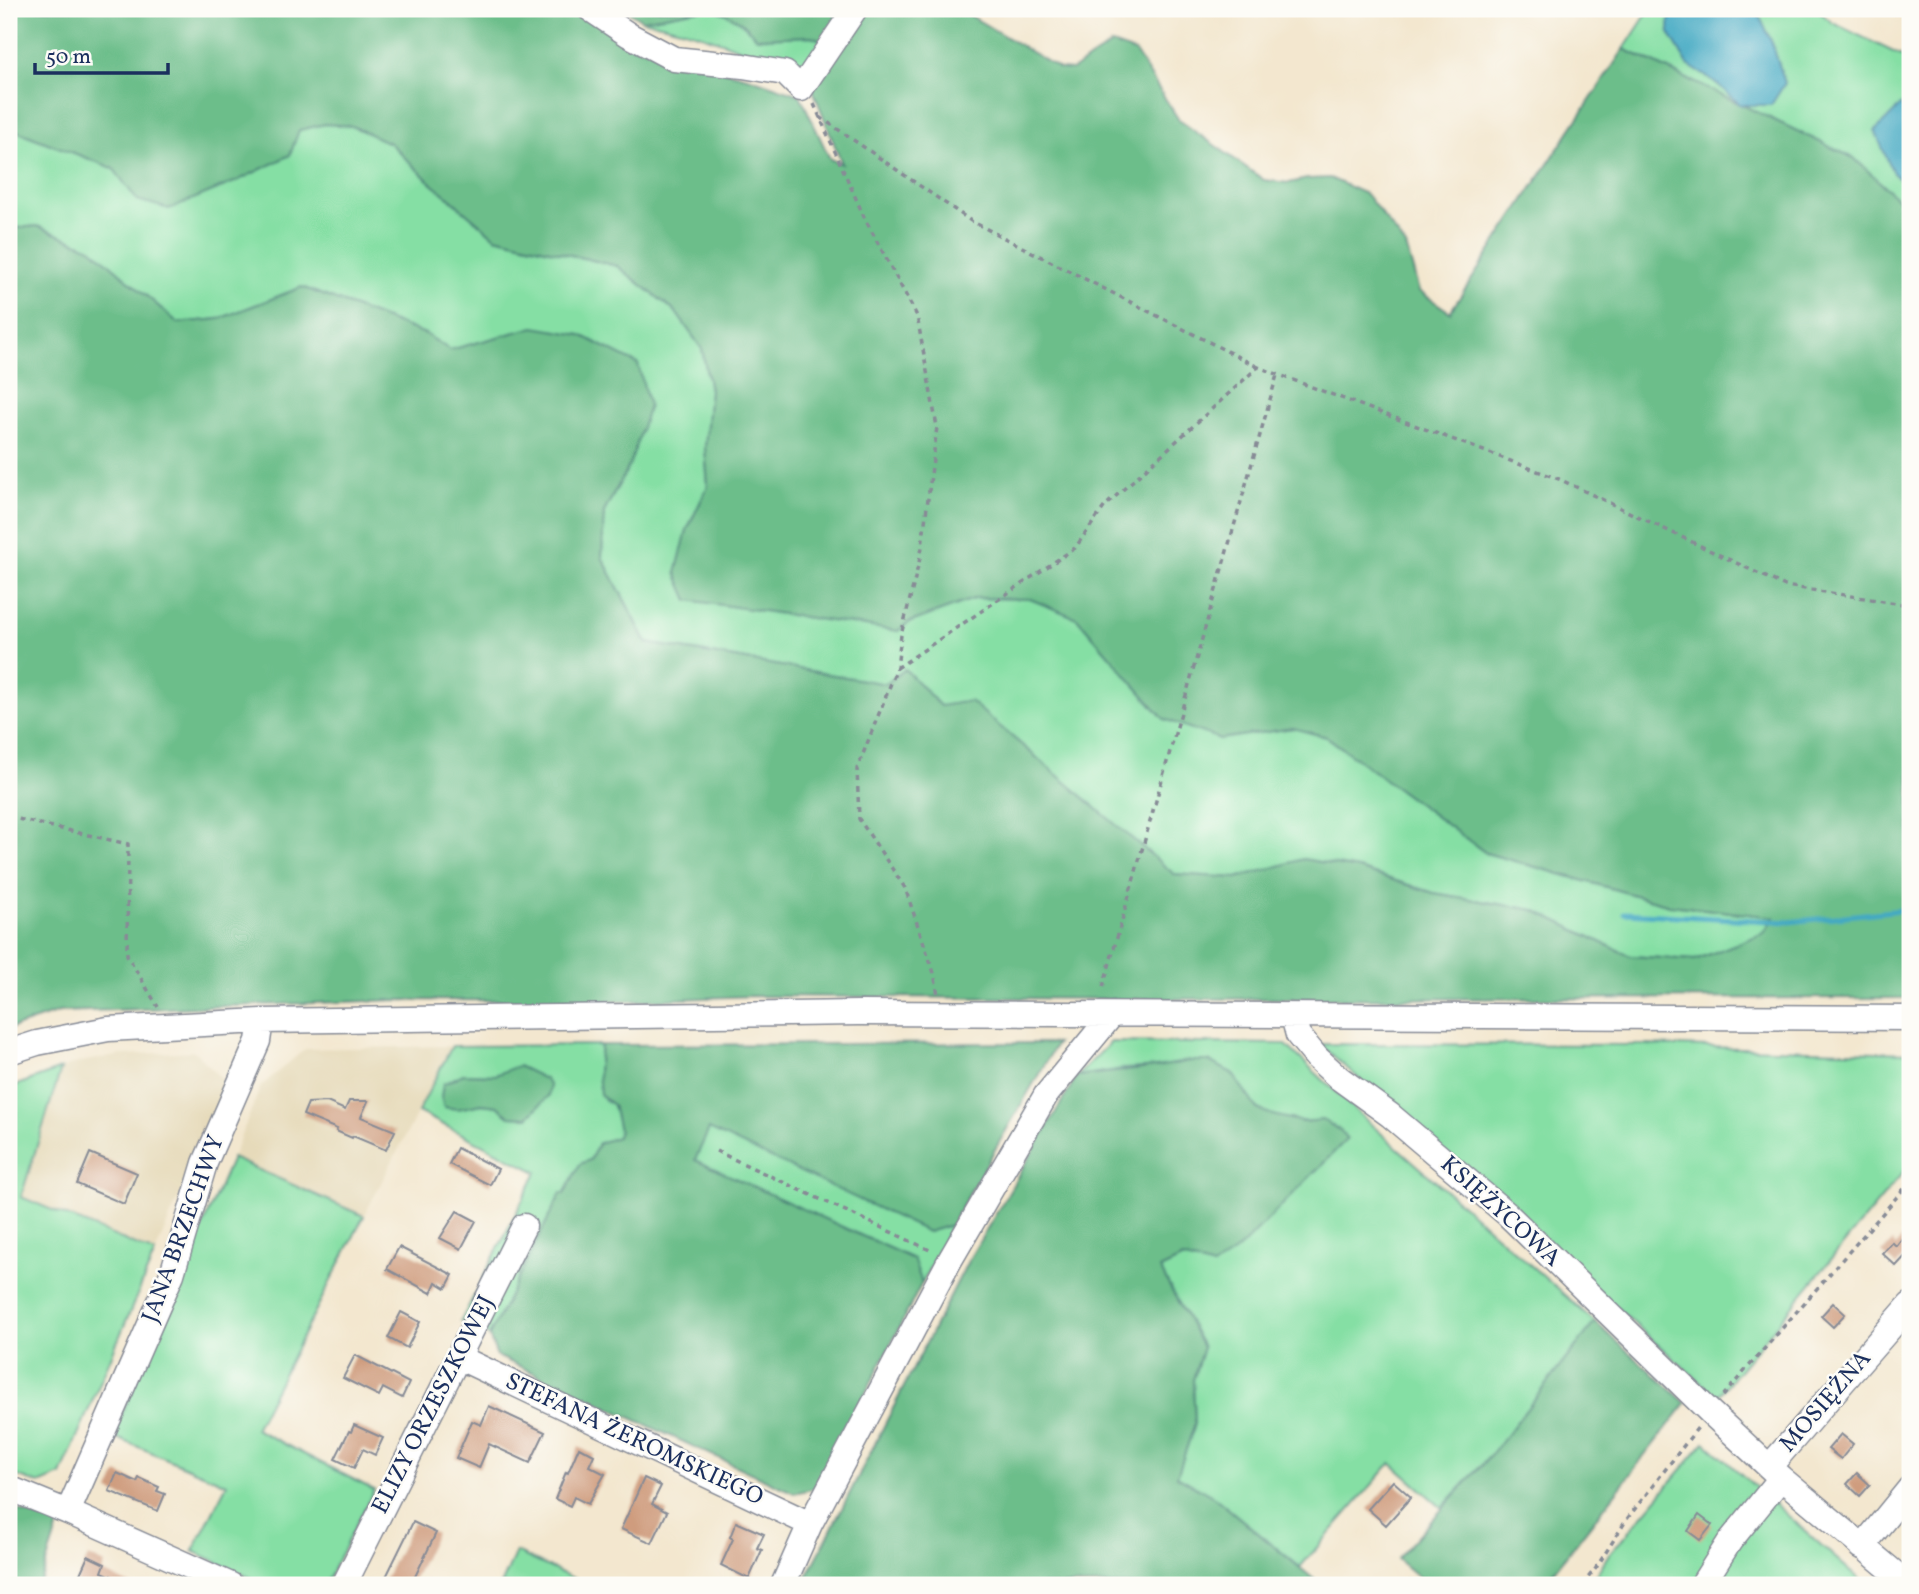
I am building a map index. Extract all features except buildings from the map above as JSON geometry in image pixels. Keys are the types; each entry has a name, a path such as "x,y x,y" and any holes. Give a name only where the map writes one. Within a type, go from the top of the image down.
{"street":[{"path":"590,9 629,35 674,59 785,73 801,89 855,9"},
{"path":"9,1052 69,1035 108,1029 261,1021 942,1014 1910,1018"},
{"path":"783,1585 810,1524 950,1260 1046,1095 1111,1016"},
{"name":"KSIĘŻYCOWA","path":"1293,1016 1298,1035 1317,1058 1339,1078 1390,1115 1507,1214 1710,1412 1861,1546 1895,1581"},
{"name":"JANA BRZECHWY","path":"68,1512 172,1274 205,1163 258,1041 261,1021"},
{"name":"ELIZY ORZESZKOWEJ","path":"344,1585 524,1226"},
{"name":"MOSIĘŻNA","path":"1702,1585 1775,1472 1910,1305"},
{"name":"STEFANA ŻEROMSKIEGO","path":"458,1357 810,1524"},
{"path":"9,1488 231,1585"},
{"path":"1861,1546 1910,1488"}],"path":[{"path":"801,89 812,101 865,219 917,316 937,428 920,554 901,635 897,668 857,769 859,819 905,888 934,973 942,1014"},
{"path":"820,117 971,221 1258,367 1559,479 1785,586 1910,605"},
{"path":"897,668 1075,548 1105,506 1258,367"},
{"path":"1103,987 1277,375"},
{"path":"9,817 128,844 127,955 168,1024"},
{"path":"716,1151 950,1260"},
{"path":"1582,1585 1627,1519 1710,1412 1910,1182"}],"shaded area":[{"path":"452,1046 364,1216 232,1158 261,1086 305,1049"},
{"path":"194,1051 227,1084 155,1253 20,1197 61,1069 80,1062 123,1055"}],"green space":[{"path":"9,9 577,9 632,46 751,78 800,95 830,159 842,164 810,82 861,9 959,9 1060,69 1072,70 1112,44 1135,52 1179,120 1264,180 1289,183 1330,178 1366,194 1406,246 1419,291 1450,312 1624,49 1854,158 1910,210 1910,998 1127,999 753,996 631,1001 400,1000 59,1012 9,1029 9,229 37,226 91,248 178,323 219,319 302,287 425,334 450,350 534,327 581,335 638,364 649,406 630,464 604,512 602,557 647,643 886,684 905,669 940,706 970,701 1174,874 1237,878 1303,859 1358,869 1434,893 1534,910 1630,956 1695,960 1764,933 1774,917 1670,905 1486,853 1327,737 1293,728 1220,739 1164,719 1077,618 1030,599 976,598 908,623 898,631 688,600 676,573 687,530 708,486 705,448 710,390 702,349 675,311 617,266 495,237 429,181 390,143 352,126 325,124 299,130 290,155 237,181 169,209 137,200 113,168 9,128"},
{"path":"625,9 704,9 642,20"},
{"path":"704,9 719,11 733,18 757,38 812,36 823,41 800,77 723,42 642,20"},
{"path":"718,9 844,9 823,41 812,36 757,38 744,24"},
{"path":"1650,9 1670,9 1669,33 1688,65 1715,82 1740,104 1624,49"},
{"path":"1756,9 1816,9 1833,23 1910,60 1910,107 1902,104 1893,173 1910,189 1910,210 1854,158 1742,105 1785,83 1772,43"},
{"path":"325,124 352,126 390,143 429,181 495,237 617,266 675,311 702,349 710,390 705,448 708,486 687,530 898,631 908,623 976,598 1030,599 1077,618 1164,719 1220,739 1293,728 1327,737 1486,853 1670,905 1774,917 1765,933 1695,960 1630,956 1534,910 1434,893 1358,869 1303,859 1237,878 1174,874 1134,842 940,706 905,669 886,684 647,643 602,557 604,512 630,464 534,328 450,350 425,334 302,287 219,319 178,323 91,248 37,226 9,229 9,128 113,168 137,199 299,130"},
{"path":"1111,1042 1285,1044 1366,1120 1595,1322 1490,1456 1442,1508 1391,1463 1300,1567 1214,1497 1177,1476 1195,1423 1193,1380 1203,1347 1160,1269 1183,1258 1213,1267 1322,1121 1289,1120 1265,1113 1250,1101 1232,1073 1188,1061 1164,1067 1123,1069 1077,1076"},
{"path":"1057,1043 951,1225 928,1232 709,1129 695,1160 913,1259 922,1283 817,1488 794,1493 497,1356 489,1336 561,1193 564,1194 580,1164 590,1160 599,1143 617,1137 619,1130 613,1105 600,1095 598,1071 601,1045"},
{"path":"1320,1044 1643,1045 1910,1053 1910,1164 1717,1397"},
{"path":"601,1045 598,1071 605,1100 613,1105 619,1130 617,1138 599,1143 590,1160 580,1164 564,1195 561,1194 489,1336 461,1321 537,1172 418,1112 452,1046","holes":["518,1066 548,1096 528,1117 510,1116 497,1106 482,1104 457,1109 463,1074 495,1075"]},
{"path":"1188,1061 1209,1061 1232,1073 1257,1109 1303,1122 1322,1120 1340,1130 1347,1139 1241,1247 1213,1267 1183,1258 1160,1269 1203,1347 1193,1380 1195,1423 1177,1476 1214,1497 1321,1585 803,1585 968,1261 1077,1076"},
{"path":"518,1066 545,1079 550,1086 548,1096 528,1117 510,1116 497,1106 482,1104 457,1109 444,1107 441,1097 443,1084 463,1074 495,1075"},
{"path":"61,1069 21,1197 155,1253 61,1475 39,1484 9,1473 9,1088"},
{"path":"709,1128 928,1232 951,1225 922,1283 913,1259 694,1160"},
{"path":"232,1158 364,1216 255,1429 374,1490 325,1585 266,1585 193,1551 227,1484 112,1436"},
{"path":"1595,1322 1686,1403 1543,1585 1428,1585 1397,1559 1490,1456"},
{"path":"1705,1442 1866,1585 1590,1585 1607,1557"},
{"path":"9,1507 59,1524 39,1585 9,1585"},
{"path":"516,1552 588,1585 501,1585"}],"water":[{"path":"1670,9 1756,9 1772,43 1785,83 1771,105 1741,105 1715,82 1688,65 1669,33"},
{"path":"1902,104 1910,107 1910,189 1893,173 1875,131"}],"waterway":[{"path":"1624,913 1789,922 1902,910 1910,906"}]}
